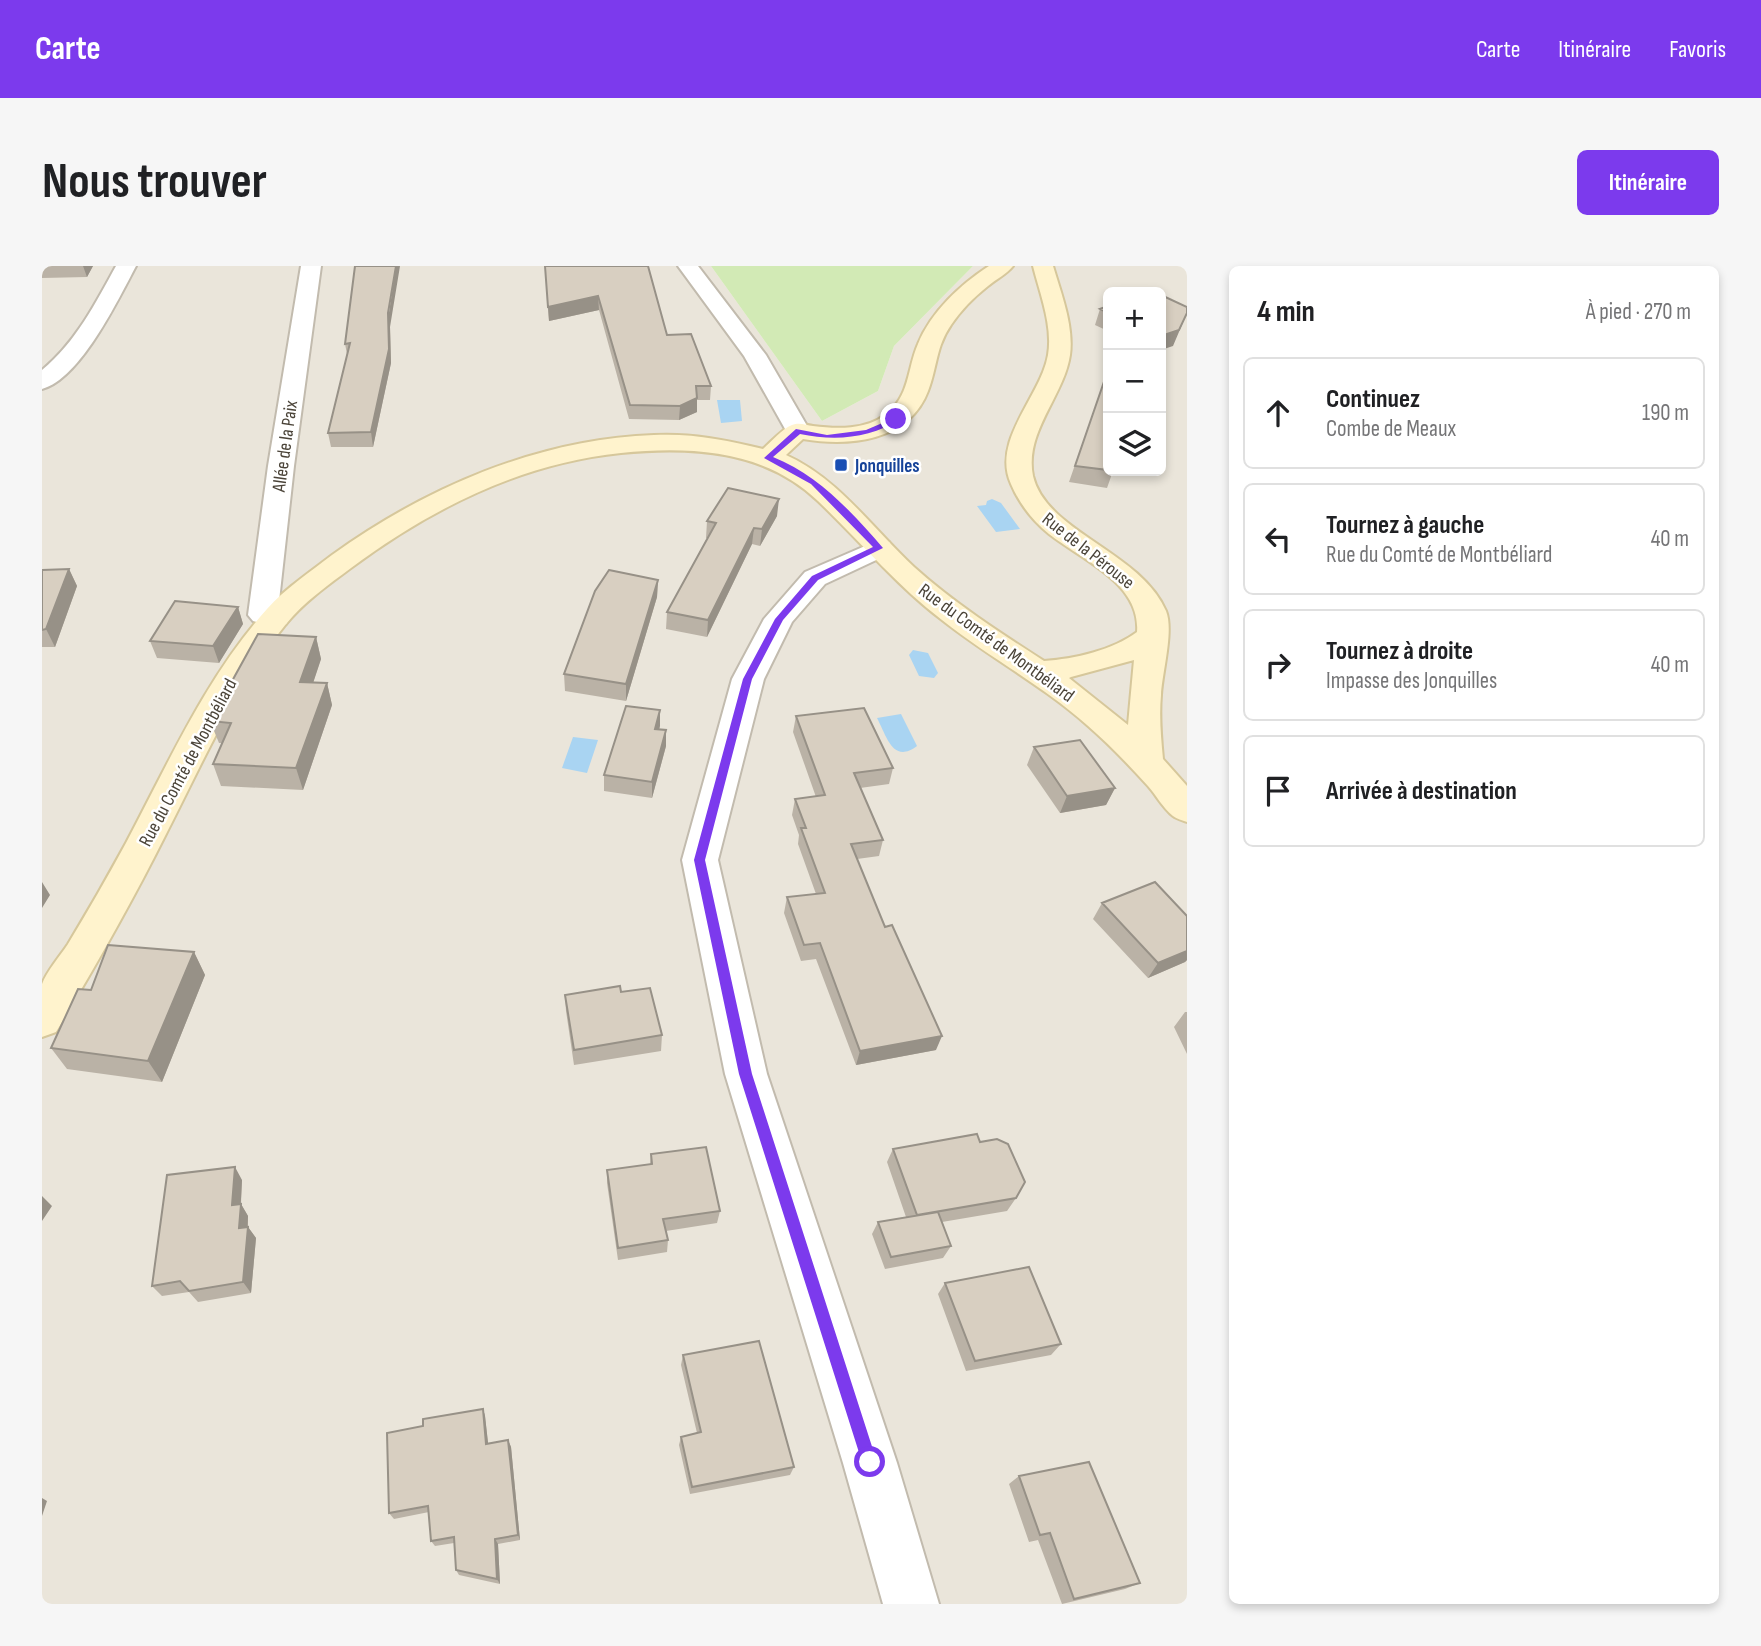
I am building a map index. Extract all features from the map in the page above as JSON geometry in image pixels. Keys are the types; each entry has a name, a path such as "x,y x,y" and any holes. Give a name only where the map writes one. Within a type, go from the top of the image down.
{"street":[{"path":"42,382 71,357 100,314 126,266"},
{"name":"Allée de la Paix","path":"275,618 263,615 281,466 312,266"},
{"path":"688,266 755,355 798,431 827,437 868,432 896,419 913,398 930,339 946,315 984,278 1003,266"},
{"name":"Rue de la Pérouse","path":"1043,266 1060,352 1054,375 1031,420 1019,456 1020,476 1036,509 1053,527 1113,567 1142,592 1153,615 1145,694 1146,761"},
{"path":"768,458 798,431"},
{"name":"Rue du Comté de Montbéliard","path":"42,1020 108,913 227,682 275,618 348,555 405,519 475,483 518,467 566,455 649,443 688,443 729,448 790,466 814,482 934,600 1082,703 1146,761 1187,809"},
{"path":"879,548 815,578 779,619 748,679 700,860 746,1074 866,1450 911,1604"},
{"path":"1035,672 1060,670 1133,650 1151,636"}],"shaded area":[{"path":"42,266 711,266 822,421 878,391 894,346 973,266 1187,266 1187,1604 42,1604"}],"green space":[{"path":"711,266 973,266 894,346 878,391 822,421"}],"water":[{"path":"717,400 740,400 742,421 721,423"},
{"path":"992,499 1001,503 1020,529 996,532 977,506 986,505 987,501"},
{"path":"913,650 928,653 938,673 934,678 919,676 909,655"},
{"path":"901,714 917,746 902,752 892,746 877,718"},
{"path":"573,737 598,740 587,773 562,768"}],"building":[{"path":"355,266 396,266 388,313 389,349 371,432 328,433 350,343 345,344"},
{"path":"545,266 648,266 667,335 691,334 711,386 696,386 697,398 680,406 630,405 598,296 548,307"},
{"path":"1166,297 1187,307 1179,330 1166,334"},
{"path":"1103,385 1103,469 1075,466"},
{"path":"728,488 779,499 762,529 754,528 708,620 667,612 716,523 707,521"},
{"path":"69,569 46,629 42,630 42,570"},
{"path":"609,570 658,580 626,684 564,674 595,591"},
{"path":"175,601 238,607 213,646 150,641"},
{"path":"258,634 316,637 300,682 327,683 296,768 213,764 231,723 210,721"},
{"path":"626,706 660,710 655,729 666,730 652,782 604,775"},
{"path":"864,708 893,768 854,773 883,840 851,844 885,927 892,925 942,1036 860,1051 820,943 804,945 787,897 825,893 801,828 806,828 795,799 825,795 796,716"},
{"path":"1080,740 1115,788 1067,796 1034,747"},
{"path":"1155,882 1187,916 1187,951 1158,963 1102,903"},
{"path":"108,945 194,952 148,1061 51,1048 78,989 91,990"},
{"path":"620,986 621,992 650,988 662,1035 574,1050 565,995"},
{"path":"977,1134 980,1142 997,1139 1008,1144 1025,1182 1016,1198 917,1215 893,1149"},
{"path":"706,1147 720,1211 663,1219 668,1240 618,1248 607,1170 652,1164 651,1154"},
{"path":"235,1167 232,1205 241,1204 239,1228 248,1227 243,1282 189,1291 180,1281 152,1286 167,1175"},
{"path":"938,1212 951,1246 891,1257 878,1222"},
{"path":"1029,1267 1061,1344 975,1361 945,1283"},
{"path":"759,1341 794,1467 692,1487 681,1437 701,1432 683,1355"},
{"path":"483,1409 486,1444 508,1440 518,1535 495,1539 497,1579 456,1570 454,1537 431,1541 428,1506 389,1513 387,1433 423,1426 423,1419"},
{"path":"1089,1462 1140,1583 1074,1599 1050,1533 1040,1535 1019,1476"}],"place":[{"name":"Jonquilles","path":"841,465"}],"route":[{"path":"870,1462 746,1074 700,860 748,679 779,619 815,578 879,548 814,482 790,466 768,458 798,431 827,437 868,432 896,419"}]}
